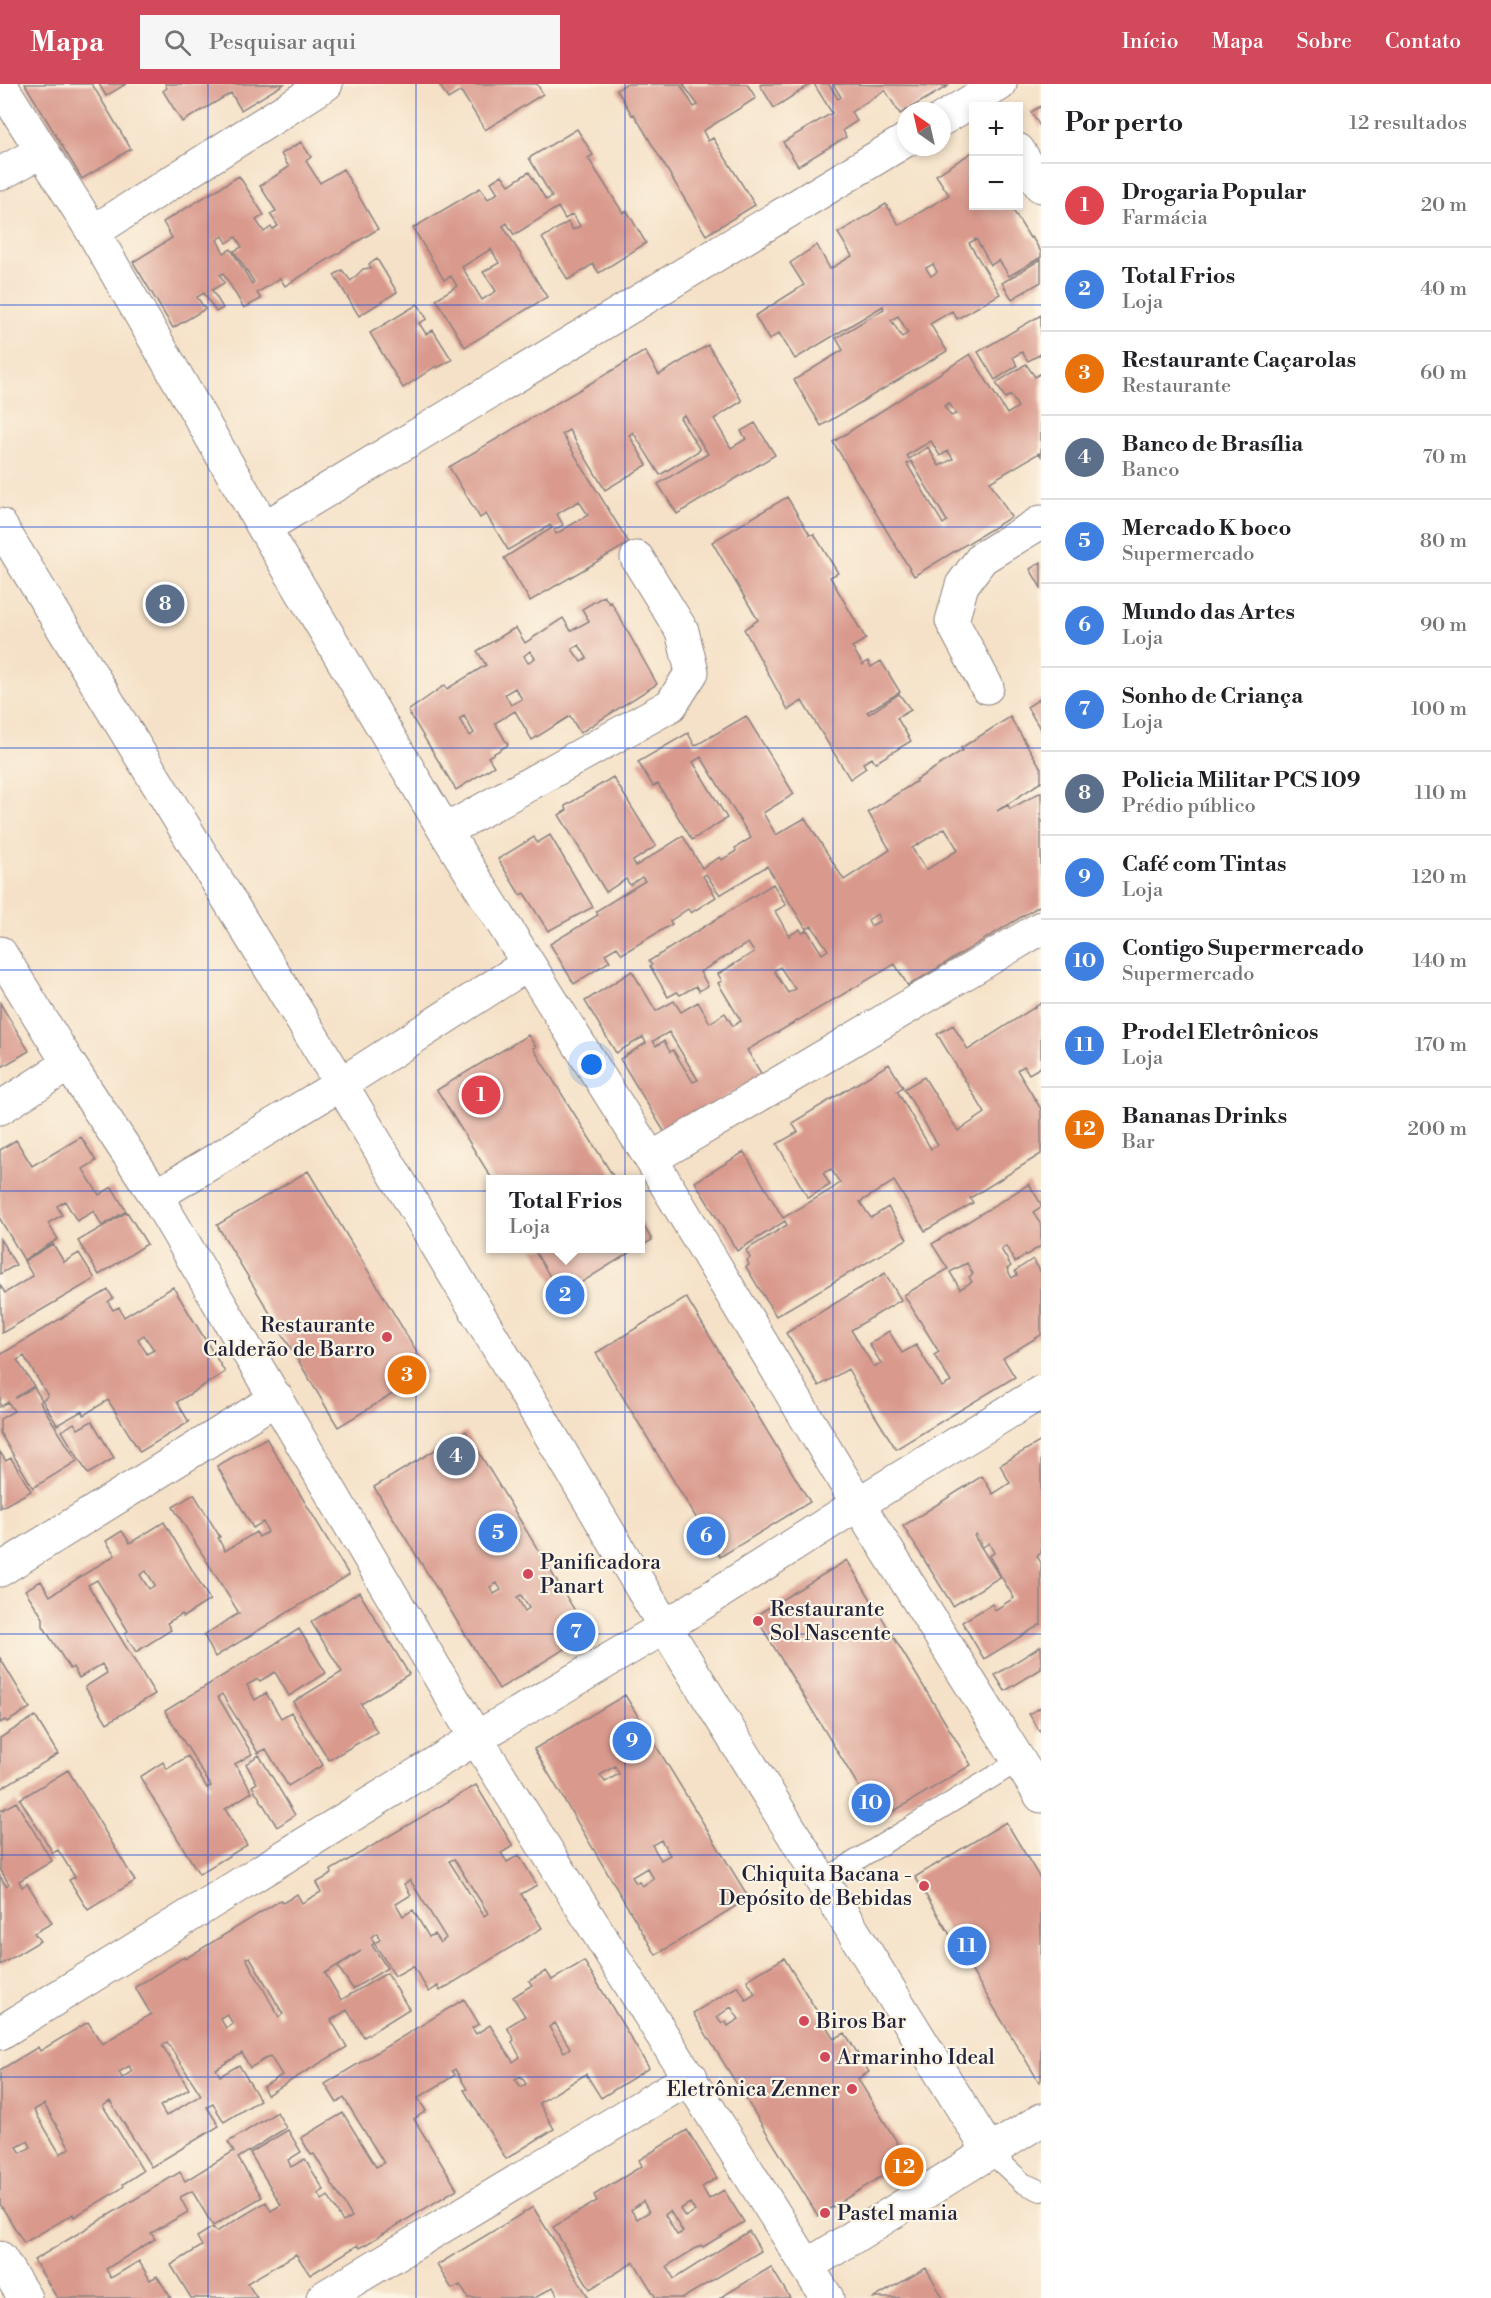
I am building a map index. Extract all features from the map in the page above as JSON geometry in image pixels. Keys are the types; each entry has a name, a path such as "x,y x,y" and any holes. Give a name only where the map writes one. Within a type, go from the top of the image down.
{"street":[{"path":"0,84 93,232 264,528 445,831 651,1159 858,1504 1041,1796"},
{"path":"93,232 326,84"},
{"path":"951,114 988,92"},
{"path":"264,528 897,145"},
{"path":"0,174 42,152"},
{"path":"1022,156 1041,186"},
{"path":"987,687 951,621 962,585 982,558 1041,522"},
{"path":"0,525 341,1084 665,1627 989,2151"},
{"path":"445,831 671,705 692,672 682,631 637,558"},
{"path":"651,1159 1041,928"},
{"path":"0,953 69,1064 156,1196 476,1738 827,2298"},
{"path":"156,1196 341,1084 528,964"},
{"path":"0,1108 69,1064"},
{"path":"0,2033 476,1738 665,1627 858,1504 1041,1392"},
{"path":"0,1570 277,1398"},
{"path":"323,2298 691,2078"},
{"path":"807,2266 1041,2120"},
{"path":"0,2258 25,2298"}],"lane":[{"path":"822,1881 1019,1761"},
{"path":"989,2151 1023,2183 1041,2192"}],"building":[{"path":"25,84 92,84 131,149 82,179"},
{"path":"99,84 126,84 106,96"},
{"path":"165,84 284,84 241,110 231,93 182,122 163,91 167,88"},
{"path":"439,84 537,84 543,94 485,130 461,91 448,99"},
{"path":"626,84 680,84 694,107 698,105 683,84 747,84 756,98 703,131 708,141 713,138 755,205 706,235 634,114 632,115 617,90"},
{"path":"811,84 774,108 760,85"},
{"path":"814,84 829,84 838,99 841,97 833,84 948,86 921,102 897,102 897,109 885,90 851,112 857,121 843,130 846,137 798,166 783,142 832,113"},
{"path":"1041,106 1041,128 1031,112"},
{"path":"577,129 593,155 588,158 623,213 627,211 646,243 599,273 593,264 568,280 542,238 568,222 573,230 580,226 573,214 565,219 558,207 514,235 507,223 503,226 547,297 465,347 436,299 457,286 451,276 444,280 413,228 480,188 488,199 498,193 491,182 502,175 509,185 529,172 546,200 552,197 529,158","holes":["491,249 499,263 483,272 496,291 482,300 462,267"]},
{"path":"301,142 311,157 306,161 320,183 343,169 378,229 285,286 280,278 257,293 261,299 244,308 223,273 220,275 224,283 212,290 223,308 216,312 204,293 197,297 205,309 173,328 133,262 172,238 163,222 239,176 264,215 256,220 264,232 271,227 273,229 278,226 270,214 276,211 260,186 289,167 281,154","holes":["223,236 227,243 236,237 242,247 234,251 254,282 252,284 231,249 224,253 217,240"]},
{"path":"969,154 969,210 1013,210 1041,252 1041,257 1009,276 999,260 991,265 976,239 969,243 1000,294 957,319 952,311 930,324 947,351 821,426 794,380 843,350 836,338 884,309 883,306 795,359 779,333 769,340 755,316 804,285 790,263 817,245 830,269 852,256 838,233 886,204 899,225 949,195 936,175","holes":["933,264 937,272 931,276 926,268","898,316 908,333 902,337 891,320"]},
{"path":"377,259 397,292 359,316 334,275 342,270 351,281 363,269 371,268 369,264"},
{"path":"1041,259 1041,282 1012,299 1002,283"},
{"path":"418,304 427,319 419,323 426,334 433,330 452,360 437,368 436,366 403,388 370,333"},
{"path":"1041,315 1041,354 1028,361 1022,352 1013,357 1017,366 995,380 978,352"},
{"path":"708,345 742,401 714,419 731,448 746,439 741,431 755,423 775,455 677,514 658,484 708,454 684,415 680,418 700,450 660,475 633,432 629,435 647,465 605,490 569,430 562,434 629,543 530,601 504,558 552,528 550,525 508,550 486,514 480,518 449,467 645,351 659,375","holes":["579,501 588,515 556,534 554,530 563,525 557,514"]},
{"path":"970,354 1007,414 1018,407 1011,395 1005,398 996,383 1026,364 1035,377 1041,373 1041,456 1039,453 990,482 1011,517 914,576 833,442","holes":["949,403 956,414 951,416 944,406","931,441 940,456 948,451 953,459 939,466 928,447 909,459 907,455","911,461 947,521 943,524 907,464"]},
{"path":"787,497 810,535 814,534 838,573 830,577 866,639 852,647 863,665 868,661 871,667 881,661 900,692 867,712 869,714 899,694 911,710 897,718 911,741 875,763 872,758 863,763 866,768 850,779 802,701 788,710 744,629 758,620 712,542"},
{"path":"1041,562 1041,588 1030,569"},
{"path":"604,596 609,603 611,602 657,684 580,733 570,716 532,740 515,711 495,723 508,745 488,757 494,766 456,790 408,711 445,685 447,689 486,665 477,651 513,629 516,628 525,643 563,618 571,631 589,621 582,609","holes":["579,645 587,658 581,662 572,649","530,651 535,658 528,663 524,656","515,688 522,699 511,705 505,694","464,716 474,733 470,736 459,719"]},
{"path":"1041,698 1041,730 1027,707"},
{"path":"746,716 794,794 763,813 776,835 805,818 844,880 890,850 868,812 1010,717 1041,768 1041,782 997,811 1008,805 1010,809 1041,792 1041,905 908,986 895,964 747,1050 762,1075 665,1133 620,1059 646,1043 643,1037 616,1053 585,1001 632,971 656,1011 674,1001 681,1012 698,1002 710,1023 725,1013 733,1026 741,1021 718,983 722,981 718,974 754,952 748,943 700,972 708,986 699,991 696,986 680,995 677,992 668,997 649,961 773,884 786,905 775,911 789,936 800,929 802,933 807,930 822,954 828,950 812,926 806,929 767,866 720,895 706,874 703,876 716,897 691,913 688,909 670,921 672,924 622,954 617,947 605,954 610,961 574,984 550,944 598,915 596,911 645,881 642,877 630,885 626,879 606,892 559,815 567,810 565,806 613,777 656,846 633,861 636,866 683,836 702,868 720,857 722,860 751,838 701,757 693,762 727,818 692,840 658,784 653,786 638,762 688,733 695,746","holes":["945,828 958,850 926,870 912,848","877,914 880,921 871,926 868,920","780,967 795,989 788,993 774,971","669,1032 698,1080 693,1082 673,1050 670,1052 664,1041 656,1046 653,1041"]},
{"path":"550,835 593,907 548,931 524,893 520,895 498,859 534,837 537,843"},
{"path":"0,1003 29,1051 0,1068"},
{"path":"1041,1003 1041,1067 1029,1074 1024,1066 1017,1070 1041,1109 1041,1154 970,1198 973,1203 925,1231 894,1181 860,1202 871,1218 888,1207 907,1239 776,1316 746,1267 749,1265 747,1260 750,1258 746,1250 787,1225 785,1221 737,1251 695,1182 744,1152 783,1218 832,1189 840,1183 831,1169 823,1173 830,1185 808,1198 777,1144 798,1132 792,1123 889,1064 903,1087 897,1091 931,1149 938,1145 904,1089 924,1077 958,1131 985,1113 937,1034 953,1025 968,1050"},
{"path":"528,1035 536,1047 533,1048 612,1175 490,1175 437,1090"},
{"path":"81,1137 96,1161 83,1169 99,1195 112,1187 126,1211 102,1226 94,1211 77,1221 65,1201 57,1206 62,1215 48,1223 58,1239 24,1260 0,1219 0,1150 16,1140 32,1166"},
{"path":"308,1171 429,1372 338,1427 217,1225"},
{"path":"1029,1184 1041,1204 1041,1207 1033,1212 1041,1225 1041,1246 1015,1262 1006,1246 1001,1249 1011,1266 1007,1269 1012,1278 1017,1275 1015,1271 1033,1259 1041,1272 1041,1335 1003,1358 1015,1377 896,1449 848,1369 819,1386 786,1333 885,1273 901,1300 851,1330 874,1367 881,1363 869,1344 889,1331 902,1353 916,1345 942,1387 951,1382 934,1355 939,1352 904,1295 948,1269 932,1244","holes":["967,1263 973,1274 969,1277 972,1282 960,1289 950,1272"]},
{"path":"127,1212 147,1244 99,1275 78,1241"},
{"path":"645,1228 652,1240 645,1244"},
{"path":"0,1239 16,1265 0,1274"},
{"path":"53,1244 64,1262 79,1253 94,1277 93,1280 2,1333 0,1285 5,1293 33,1276 24,1261"},
{"path":"536,1253 629,1253 561,1295"},
{"path":"173,1287 225,1372 177,1402 189,1422 140,1452 108,1400 84,1415 82,1411 57,1425 42,1400 40,1402 77,1461 33,1488 0,1433 0,1419 14,1411 8,1402 0,1407 0,1355 108,1290 113,1298 108,1302 113,1310 119,1307 124,1317","holes":["144,1335 154,1350 147,1354 138,1339","24,1356 48,1396 42,1400 34,1387 15,1398 34,1386 17,1360"]},
{"path":"686,1297 810,1502 720,1557 596,1353"},
{"path":"92,1421 114,1458 88,1474 62,1431 74,1423 78,1429"},
{"path":"466,1431 589,1634 499,1689 374,1487","holes":["497,1583 501,1590 494,1594 490,1587","521,1595 529,1608 525,1611 517,1597"]},
{"path":"266,1438 349,1575 215,1657 204,1635 239,1613 173,1507 194,1494 220,1537 218,1538 225,1551 256,1532 259,1537 268,1532 263,1522 253,1528 217,1466"},
{"path":"1041,1441 1041,1553 1037,1556 1041,1563 1041,1624 984,1659 962,1622 992,1604 995,1610 1014,1598 989,1556 994,1553 989,1543 983,1547 976,1534 974,1536 1000,1577 953,1606 903,1526 982,1476 993,1494 1010,1483 1000,1465"},
{"path":"0,1452 6,1461 11,1458 31,1491 0,1508"},
{"path":"164,1522 210,1600 183,1617 182,1614 167,1623 171,1630 136,1652 125,1634 128,1631 97,1580 88,1585 155,1694 107,1723 85,1687 107,1673 102,1664 79,1678 73,1667 70,1669 43,1626 43,1618 25,1590 41,1581 50,1596 115,1555 106,1541 122,1531 130,1543","holes":["146,1571 155,1585 149,1589 140,1575"]},
{"path":"847,1560 971,1765 879,1820 755,1616"},
{"path":"359,1592 409,1674 361,1704 377,1732 329,1760 293,1702 342,1672 311,1622"},
{"path":"299,1629 326,1673 289,1696 275,1672 260,1681 258,1679 247,1685 255,1700 266,1693 281,1718 291,1712 323,1765 288,1786 266,1749 258,1753 222,1694 218,1697 252,1754 235,1764 252,1792 225,1809 247,1845 199,1874 140,1777 163,1762 167,1769 188,1756 207,1788 211,1786 165,1711"},
{"path":"1041,1646 1041,1669 1005,1691 995,1675"},
{"path":"0,1658 30,1708 7,1722 5,1720 0,1723"},
{"path":"625,1695 749,1898 656,1955 534,1749","holes":["615,1766 619,1774 605,1782 600,1775","661,1840 670,1855 661,1860 652,1845","647,1868 654,1879 642,1886 632,1877"]},
{"path":"1041,1707 1041,1733 1029,1714"},
{"path":"35,1716 58,1754 0,1789 0,1738"},
{"path":"259,1755 295,1815 277,1827 252,1786 257,1783 246,1764"},
{"path":"68,1770 135,1881 88,1910 69,1880 75,1877 58,1850 53,1853 20,1799"},
{"path":"476,1785 513,1846 501,1853 507,1862 519,1855 537,1885 521,1894 542,1928 440,1991 438,1986 429,1992 413,1966 395,1976 374,1943 372,1945 387,1968 353,1989 338,1967 361,1951 325,1973 341,2000 387,1973 409,2009 364,2037 347,2010 331,2020 347,2047 267,2095 263,2087 282,2075 270,2056 250,2068 242,2053 216,2069 220,2076 239,2065 260,2100 224,2122 213,2104 207,2107 219,2126 151,2167 110,2101 103,2106 143,2171 123,2184 124,2186 119,2190 24,2243 0,2204 0,2070 38,2047 40,2051 88,2022 102,2044 151,2014 135,1987 281,1900 283,1903 297,1894 302,1903 321,1892 316,1883 332,1874 331,1870","holes":["454,1859 488,1913 484,1916 449,1861","410,1880 446,1938 440,1943 434,1934 429,1937 413,1910 403,1916 396,1904 411,1895 404,1884","377,1933 380,1940 374,1943 371,1937","250,1957 283,2014 279,2017 246,1958","227,2014 233,2024 226,2028 220,2018","167,2042 201,2095 166,2116 160,2106 189,2089 162,2045","129,2066 132,2071 122,2078 119,2072","44,2104 70,2148 60,2154 34,2110","28,2141 31,2147 21,2153 17,2147"]},
{"path":"16,1802 52,1861 19,1881 22,1887 27,1883 52,1923 34,1933 40,1941 0,1965 0,1876 6,1886 9,1884 0,1869 0,1811"},
{"path":"1006,1822 1041,1880 1041,2080 1039,2082 915,1877"},
{"path":"784,1958 834,2039 845,2033 869,2072 858,2079 908,2160 818,2216 693,2013 738,1986 746,2000 755,1994 747,1980","holes":["731,2007 739,2019 728,2026 725,2021 722,2023 717,2017"]},
{"path":"584,1961 649,2068 601,2098 586,2074 539,2103 554,2129 506,2159 464,2090 467,2089 455,2069 452,2071 455,2075 418,2098 426,2111 414,2119 457,2189 360,2248 358,2245 310,2275 296,2254 247,2283 257,2298 191,2298 171,2265 202,2246 197,2237 213,2227 216,2232 266,2202 271,2211 281,2205 250,2153 288,2130 301,2152 288,2160 291,2167 305,2159 324,2190 318,2194 322,2200 328,2196 343,2222 352,2217 314,2154 311,2155 301,2138 343,2113 376,2167 384,2163 344,2098 337,2103 325,2084 464,1999 479,2024 472,2028 476,2034 490,2025 513,2062 520,2057 507,2027 525,2016 513,1997 532,1985 529,1981 546,1971 552,1980","holes":["555,2023 570,2048 564,2052 549,2027","521,2076 526,2084 521,2087 515,2079"]},
{"path":"277,2112 286,2128 238,2158 262,2197 213,2226 192,2191 180,2197 188,2212 151,2233 155,2239 106,2269 111,2278 139,2261 150,2280 157,2276 171,2298 57,2298 34,2260 180,2172 185,2181 234,2151 228,2142"},
{"path":"687,2130 717,2178 702,2187 709,2199 724,2190 744,2222 667,2266 674,2279 749,2231 761,2251 683,2298 656,2298 634,2262 590,2289 553,2227 597,2201 594,2195 642,2166 639,2160","holes":["643,2201 649,2212 637,2219 631,2210","690,2203 695,2211 685,2217 680,2209","670,2211 683,2232 677,2235 665,2215"]},
{"path":"533,2207 589,2298 559,2298 553,2287 535,2298 468,2298 460,2285 452,2289 437,2265"},
{"path":"771,2267 790,2298 720,2298"},
{"path":"926,2268 943,2298 874,2298"}],"place":[{"name":"Policia Militar PCS 109","path":"165,604"},
{"name":"Drogaria Popular","path":"481,1095"},
{"name":"Total Frios","path":"565,1295"},
{"name":"Restaurante Calderão de Barro","path":"387,1337"},
{"name":"Restaurante Caçarolas","path":"407,1375"},
{"name":"Banco de Brasília","path":"456,1456"},
{"name":"Mercado K boco","path":"498,1533"},
{"name":"Mundo das Artes","path":"706,1536"},
{"name":"Panificadora Panart","path":"528,1574"},
{"name":"Restaurante Sol Nascente","path":"758,1621"},
{"name":"Sonho de Criança","path":"576,1632"},
{"name":"Café com Tintas","path":"632,1741"},
{"name":"Contigo Supermercado","path":"871,1803"},
{"name":"Chiquita Bacana - Depósito de Bebidas","path":"924,1886"},
{"name":"Prodel Eletrônicos","path":"967,1946"},
{"name":"Biros Bar","path":"804,2021"},
{"name":"Armarinho Ideal","path":"825,2057"},
{"name":"Eletrônica Zenner","path":"852,2089"},
{"name":"Bananas Drinks","path":"904,2167"},
{"name":"Pastel mania","path":"825,2213"}]}
